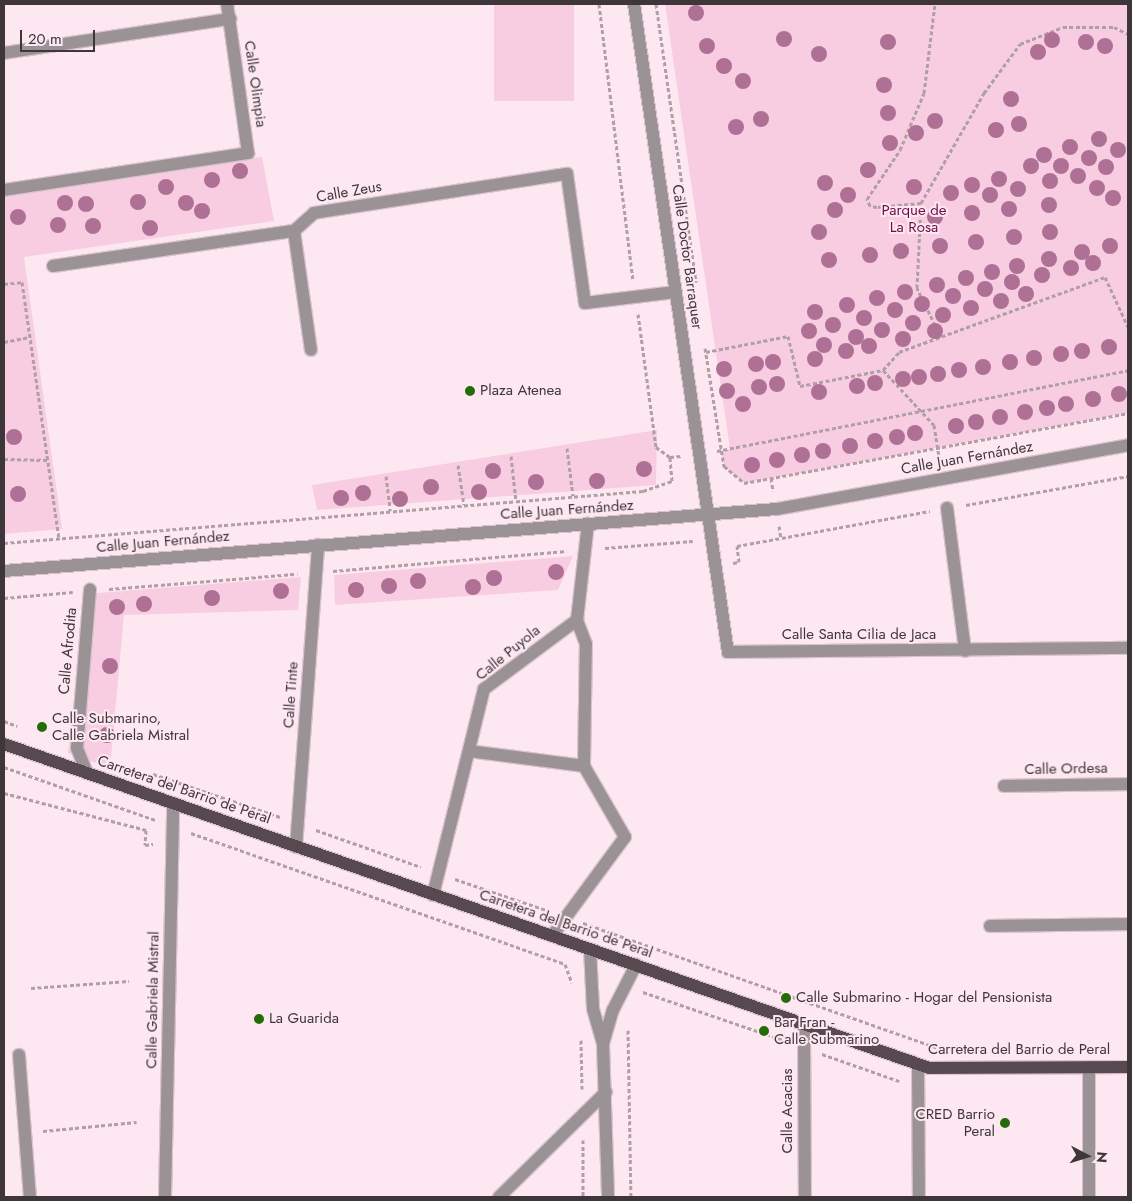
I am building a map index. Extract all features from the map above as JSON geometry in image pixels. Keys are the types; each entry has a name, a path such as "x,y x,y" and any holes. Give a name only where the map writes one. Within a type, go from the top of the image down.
{"main road":[{"name":"Carretera del Barrio de Peral","path":"4,744 929,1068 1128,1067"}],"street":[{"name":"Calle Olimpia","path":"4,190 248,153 228,4"},
{"name":"Calle Doctor Barraquer","path":"634,4 707,515"},
{"path":"4,53 230,19"},
{"name":"Calle Zeus","path":"294,231 314,213 567,174 585,303 635,297"},
{"path":"53,266 294,231 311,350"},
{"path":"635,297 675,292"},
{"name":"Calle Juan Fernández","path":"4,571 776,509 1128,445"},
{"path":"947,508 965,651"},
{"name":"Calle Santa Cilia de Jaca","path":"707,515 728,652 1128,648"},
{"path":"552,936 625,837 584,766 586,644 577,620 588,524"},
{"name":"Calle Tinte","path":"296,846 318,546"},
{"name":"Calle Afrodita","path":"86,773 77,748 90,590"},
{"name":"Calle Puyola","path":"433,895 484,689 577,620"},
{"path":"468,751 584,766"},
{"name":"Calle Ordesa","path":"1004,786 1128,784"},
{"name":"Calle Gabriela Mistral","path":"165,1197 173,844 172,804"},
{"path":"990,926 1128,924"},
{"path":"590,949 593,1009 603,1044 608,1197"},
{"path":"603,1044 613,1010 636,965"},
{"name":"Calle Acacias","path":"804,1025 805,1197"},
{"path":"19,1055 30,1197"},
{"path":"918,1064 919,1197"},
{"path":"1089,1067 1089,1197"},
{"path":"499,1197 606,1092"}],"path":[{"path":"599,4 635,297 656,447 670,457 721,451 1128,370"},
{"path":"656,4 697,288"},
{"path":"921,202 877,207 870,206 867,199 900,150 924,93 935,4"},
{"path":"941,337 918,288 921,202 984,93 1020,44 1063,27 1114,27 1128,34"},
{"path":"706,352 788,336 800,386 883,370 899,352 1105,278 1128,327"},
{"path":"4,284 22,282 59,539"},
{"path":"4,342 30,337"},
{"path":"704,337 724,466 744,483 1128,414"},
{"path":"883,370 934,424 943,478"},
{"path":"567,448 573,496"},
{"path":"511,456 516,501"},
{"path":"4,543 643,491 672,481 670,457"},
{"path":"4,459 48,460"},
{"path":"458,465 464,505"},
{"path":"386,476 390,511"},
{"path":"739,562 737,546 1128,476"},
{"path":"4,598 695,541"},
{"path":"4,721 22,728"},
{"path":"4,767 565,964 574,991"},
{"path":"142,770 943,1050"},
{"path":"4,793 146,830 145,845 173,844"},
{"path":"31,988 130,981"},
{"path":"638,998 644,992 918,1088"},
{"path":"628,1020 631,1197"},
{"path":"581,1038 584,1197"},
{"path":"25,1133 137,1122"}],"green space":[{"path":"494,4 574,4 574,101 494,101"},
{"name":"Parque de La Rosa","path":"665,4 1128,4 1128,413 744,483 724,466 721,451 730,449"},
{"path":"262,157 274,221 24,257 62,529 4,534 4,195"},
{"path":"657,430 656,485 317,510 312,485"},
{"path":"573,556 558,590 335,605 334,575"},
{"path":"301,577 298,610 124,615 110,768 68,753 85,594"}],"place":[{"name":"Plaza Atenea","path":"470,391"},
{"name":"Calle Submarino, Calle Gabriela Mistral","path":"42,727"},
{"name":"Calle Submarino - Hogar del Pensionista","path":"786,998"},
{"name":"La Guarida","path":"259,1019"},
{"name":"Bar Fran - Calle Submarino","path":"764,1031"},
{"name":"CRED Barrio Peral","path":"1005,1123"}]}
